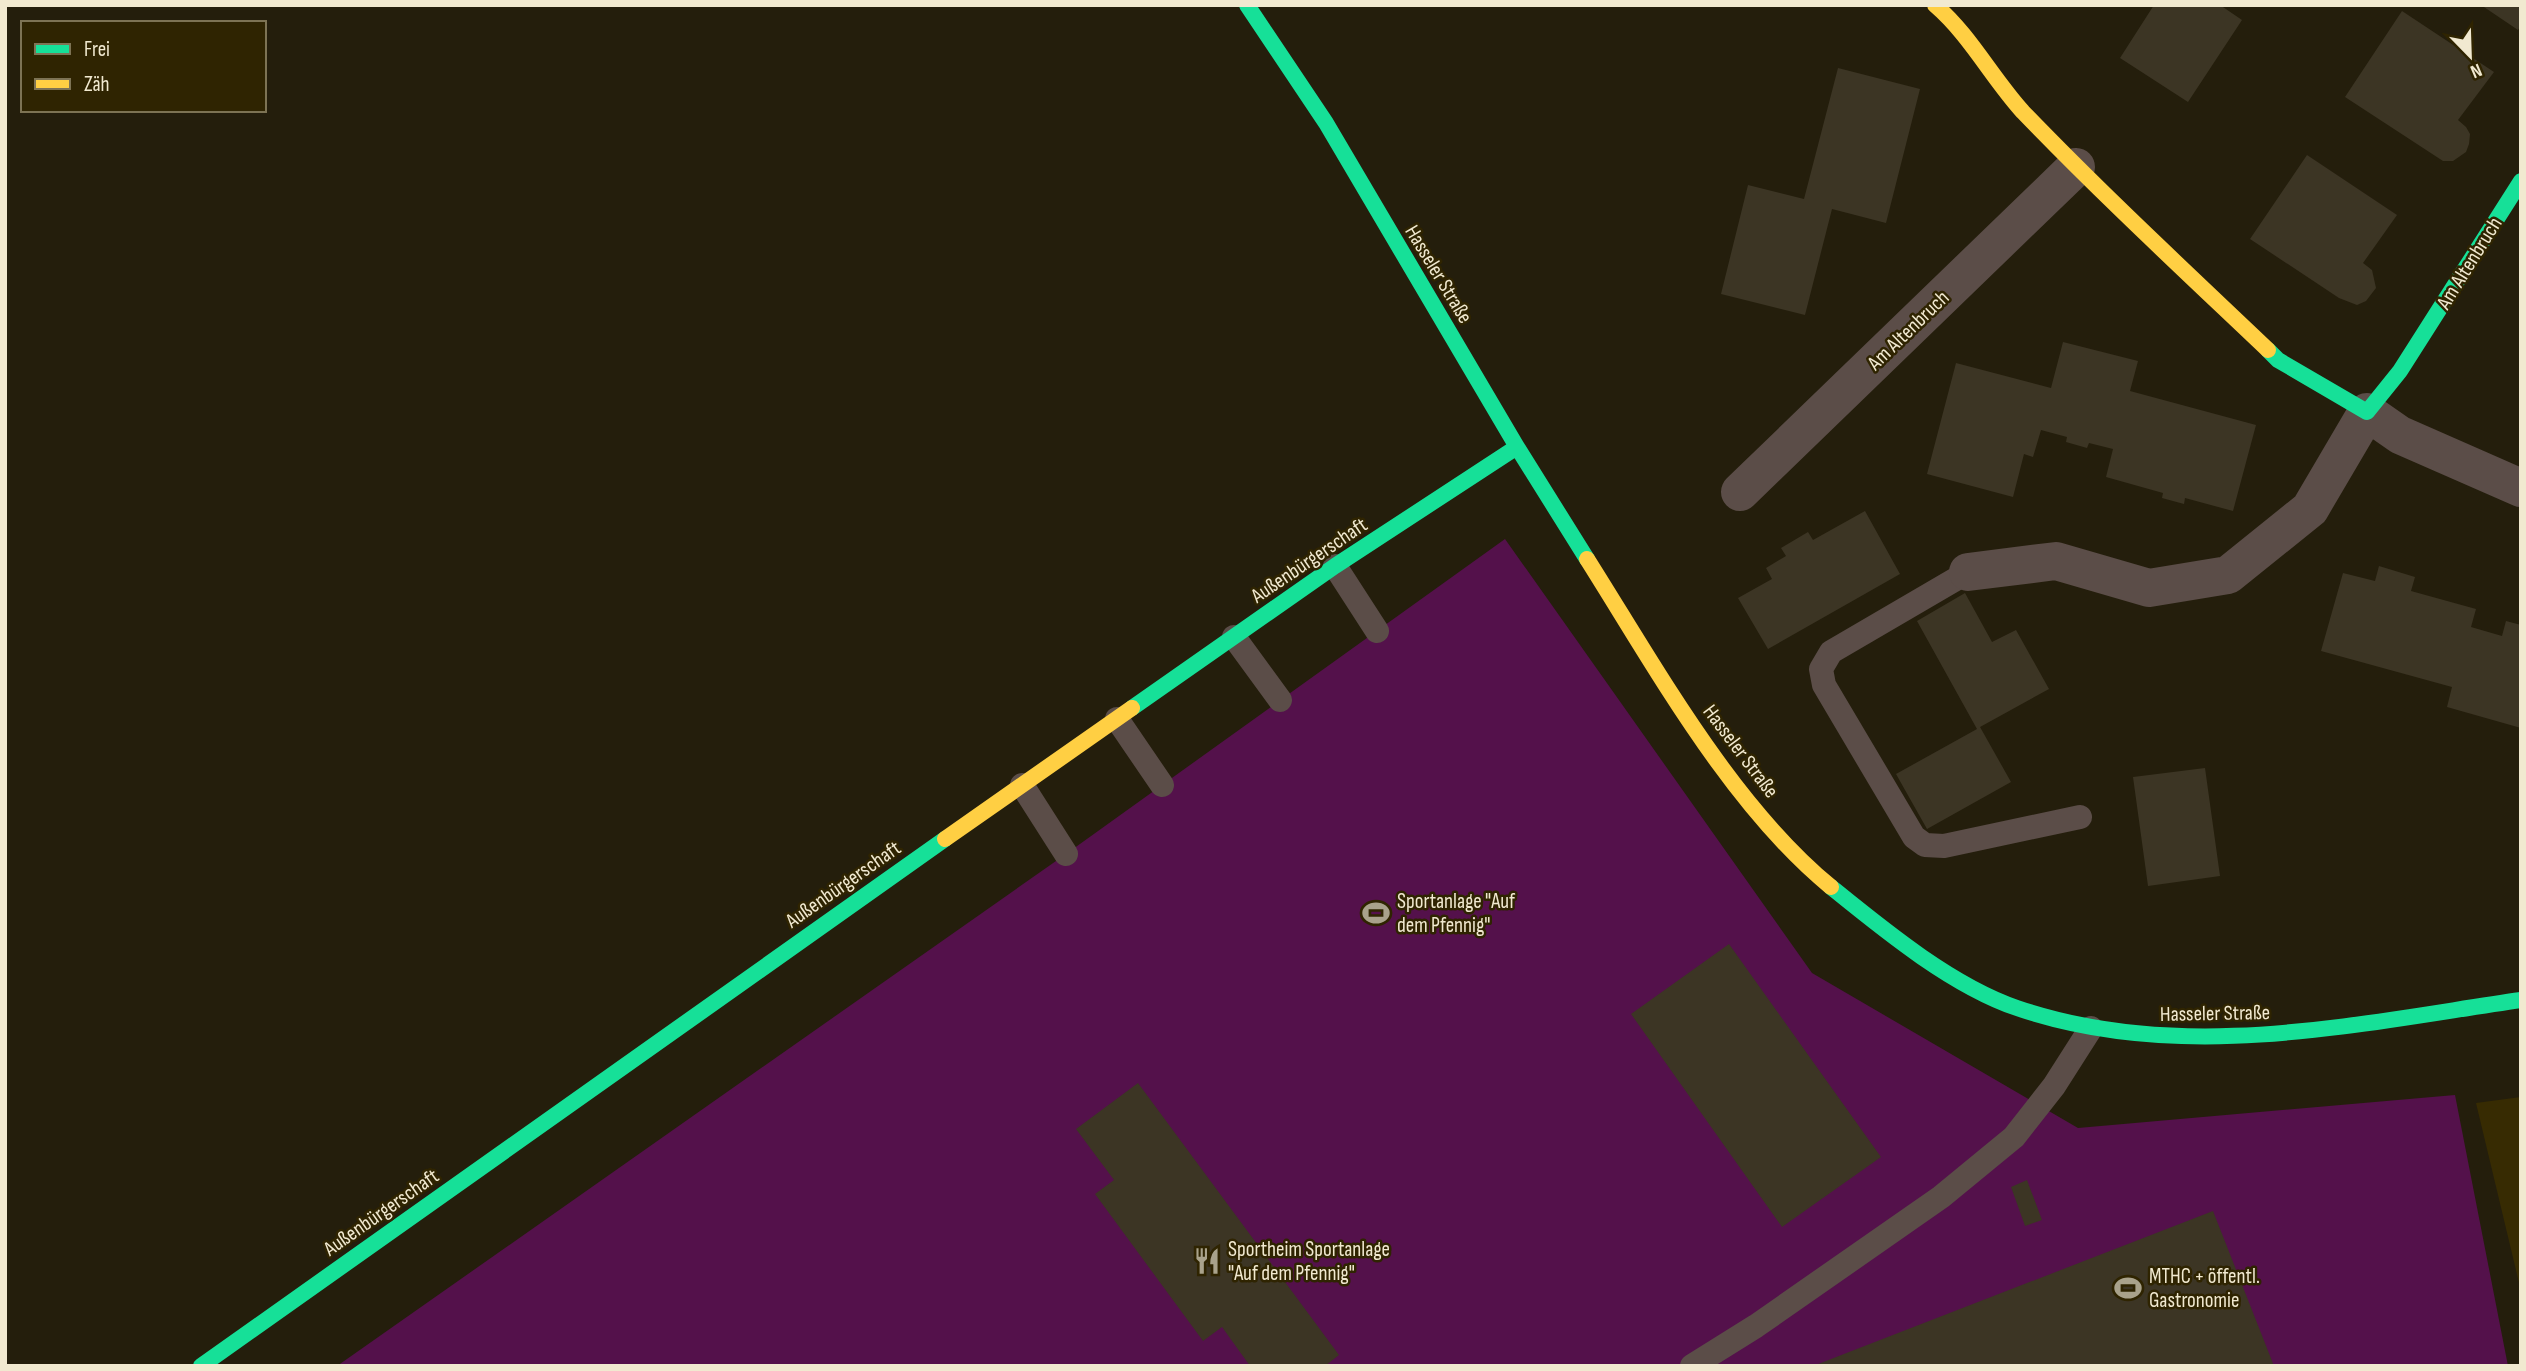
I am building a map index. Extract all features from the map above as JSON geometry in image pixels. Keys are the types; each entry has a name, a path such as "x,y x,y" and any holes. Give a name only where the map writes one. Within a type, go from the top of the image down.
{"street":[{"name":"Hasseler Straße","path":"1247,5 1326,123 1517,447 1673,694 1734,783 1806,866 1891,936 1972,987 2016,1008 2091,1028 2183,1038 2300,1032 2521,1000"},
{"path":"1935,5 1950,18 2004,91 2076,167 2277,360 2367,412 2400,435 2521,488"},
{"name":"Am Altenbruch","path":"1740,492 2076,167"},
{"name":"Am Altenbruch","path":"1968,572 2056,561 2149,588 2228,575 2310,509 2367,412 2400,371 2521,181"},
{"name":"Außenbürgerschaft","path":"201,1366 823,924 1335,566 1517,447"}],"lane":[{"path":"1335,566 1377,632"},
{"path":"1968,572 1831,652 1821,669 1824,685 1914,837 1925,845 1944,846 2080,817"},
{"path":"1234,637 1280,701"},
{"path":"1117,719 1163,785"},
{"path":"1022,785 1066,854"},
{"path":"1692,1366 1756,1326 1941,1197 2014,1138 2054,1086 2091,1028"}],"shaded area":[{"name":"Sportanlage \"Auf dem Pfennig\"","path":"1505,539 1812,973 2078,1128 2455,1095 2508,1366 337,1366 1066,854"},
{"path":"2521,1097 2521,1291 2476,1103"}],"building":[{"path":"2154,5 2220,5 2242,20 2188,102 2120,58"},
{"path":"2481,5 2521,5 2521,25 2518,30"},
{"path":"2402,11 2494,72 2458,120 2470,134 2469,144 2466,152 2453,161 2443,161 2345,97"},
{"path":"1838,68 1920,89 1886,223 1832,209 1805,315 1721,294 1748,185 1804,199"},
{"path":"2307,155 2397,215 2363,263 2372,270 2376,288 2366,301 2357,305 2339,298 2250,239"},
{"path":"2063,342 2138,361 2130,391 2256,425 2233,511 2185,498 2184,504 2162,498 2163,493 2106,477 2113,449 2089,443 2087,448 2066,442 2067,437 2041,430 2033,457 2024,454 2013,497 1927,474 1956,363 2051,388"},
{"path":"1865,511 1900,574 1768,649 1738,598 1772,579 1766,568 1786,556 1781,548 1808,532 1813,540"},
{"path":"2379,566 2415,577 2411,591 2476,609 2471,627 2502,636 2506,621 2521,625 2521,728 2447,707 2452,687 2321,651 2343,573 2375,581"},
{"path":"1965,593 1992,642 2016,630 2049,689 1980,727 2011,782 1927,829 1896,774 1977,729 1917,621"},
{"path":"2205,768 2220,876 2148,886 2133,777"},
{"path":"1729,944 1881,1157 1782,1227 1631,1014"},
{"name":"Sportheim Sportanlage \"Auf dem Pfennig\"","path":"1138,1083 1339,1355 1325,1366 1250,1366 1222,1327 1203,1341 1095,1194 1114,1180 1076,1129"},
{"path":"2027,1180 2042,1220 2025,1226 2011,1187"},
{"name":"MTHC + öffentl. Gastronomie","path":"2213,1211 2274,1366 1813,1366"}],"traffic: fast":[{"path":"1247,5 1326,123 1517,447 1587,559"},
{"path":"2268,350 2278,360 2367,412 2400,371 2521,181"},
{"path":"1132,708 1335,566 1517,447"},
{"path":"201,1366 945,839"},
{"path":"1831,887 1920,955 1968,986 2017,1008 2079,1025 2142,1034 2268,1034 2332,1028 2521,1000"}],"traffic: slow":[{"path":"1935,5 1970,43 2023,112 2268,350"},
{"path":"1587,559 1668,689 1728,776 1795,854 1831,887"},
{"path":"945,839 1132,708"}],"place":[{"name":"Sportanlage \"Auf dem Pfennig\"","path":"1376,913"},
{"name":"Sportheim Sportanlage \"Auf dem Pfennig\"","path":"1207,1261"},
{"name":"MTHC + öffentl. Gastronomie","path":"2128,1288"}]}
